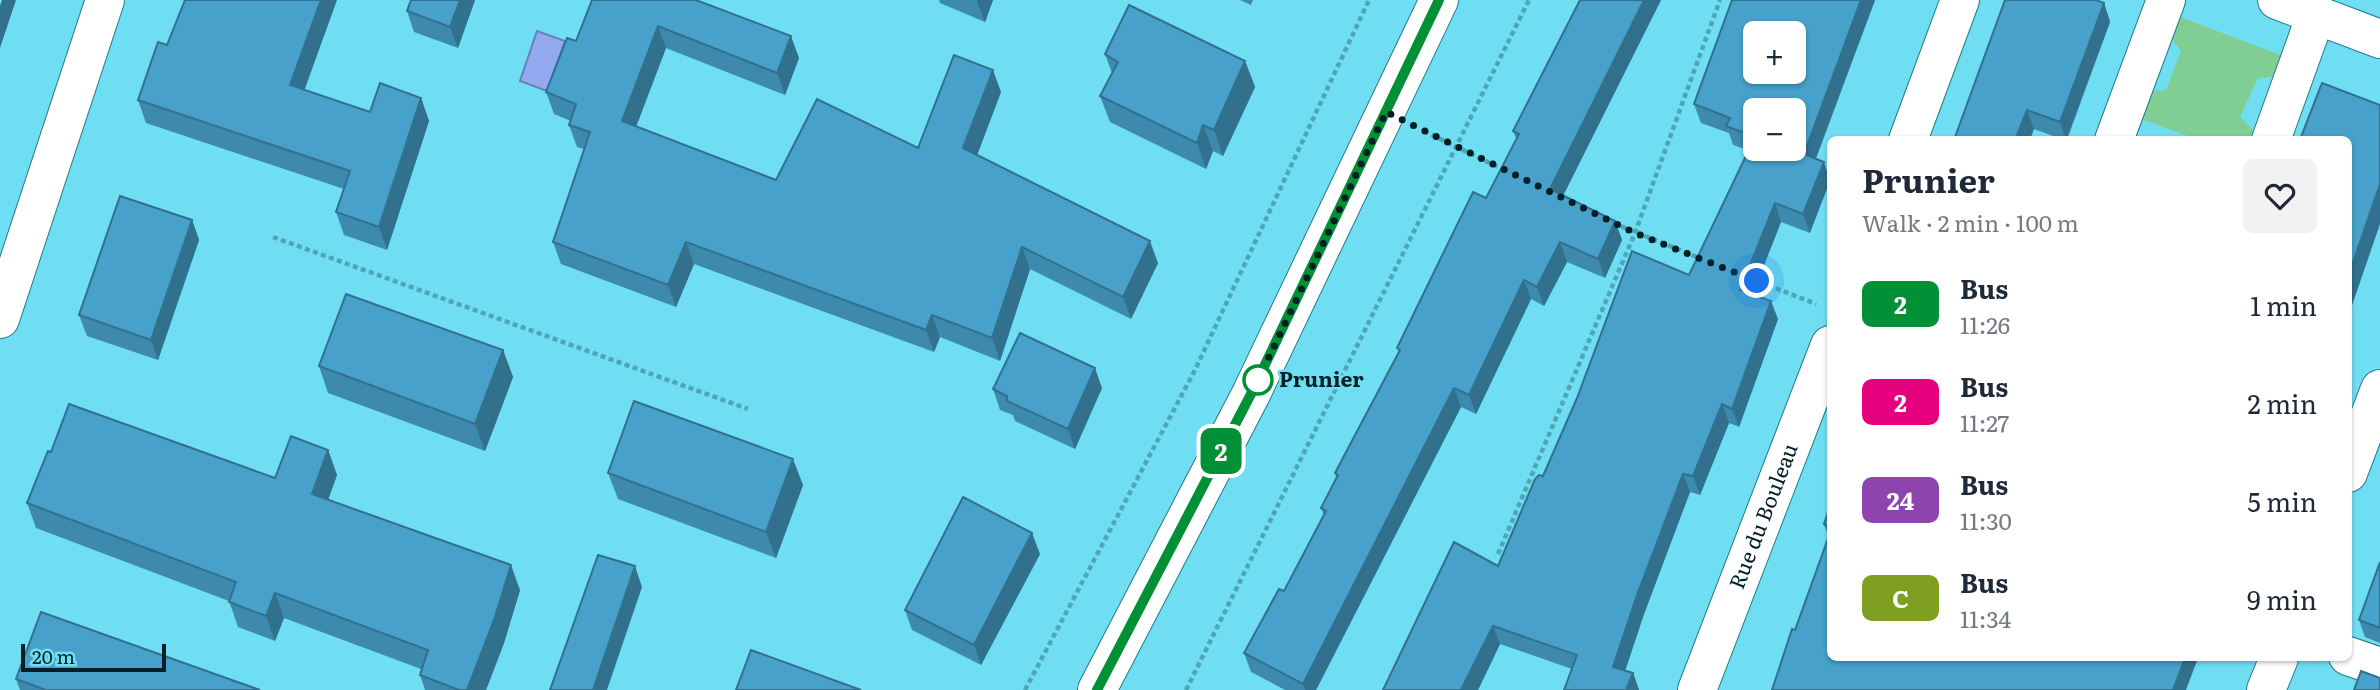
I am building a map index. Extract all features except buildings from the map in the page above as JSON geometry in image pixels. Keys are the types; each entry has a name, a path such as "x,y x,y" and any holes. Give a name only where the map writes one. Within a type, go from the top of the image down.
{"street":[{"path":"0,318 106,0"},
{"path":"1097,690 1251,394 1439,0"},
{"path":"1909,136 1960,0"},
{"path":"2115,136 2166,0"},
{"path":"2277,0 2380,38"},
{"path":"2272,136 2316,15"},
{"name":"Rue du Bouleau","path":"1697,690 1827,353"},
{"path":"2352,463 2380,390"},
{"path":"2352,657 2380,667"},
{"path":"2266,690 2278,661"}],"path":[{"path":"1025,690 1194,372 1369,0"},
{"path":"1186,690 1529,0"},
{"path":"1498,554 1635,233 1720,0"},
{"path":"1386,112 1516,176"},
{"path":"1611,222 1708,262"},
{"path":"273,237 748,409"},
{"path":"1745,276 1818,304"}],"green space":[{"path":"2175,15 2283,56 2276,77 2258,78 2240,117 2255,132 2254,136 2188,136 2138,118 2147,91 2166,90 2181,51 2169,35"}],"water":[{"path":"537,31 565,41 547,91 520,81"}],"bus line":[{"name":"2","path":"1097,690 1251,394 1439,0"}],"place":[{"name":"Prunier","path":"1258,380"}],"route":[{"path":"1258,380 1386,112 1635,233 1757,281"}]}
